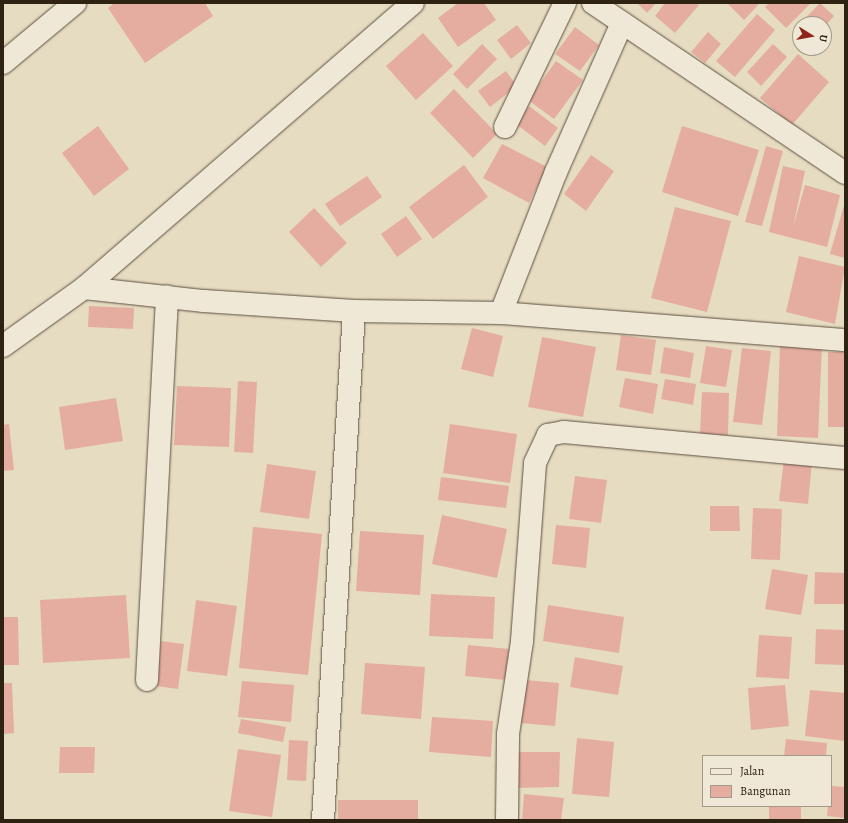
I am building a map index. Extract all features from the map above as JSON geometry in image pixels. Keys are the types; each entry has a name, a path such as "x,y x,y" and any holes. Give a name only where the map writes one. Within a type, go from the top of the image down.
{"street":[{"path":"3,63 75,3"},
{"path":"3,346 84,288 414,3"},
{"path":"505,127 565,3"},
{"path":"593,3 845,173"},
{"path":"501,314 556,172 622,23"},
{"path":"84,288 167,297 354,310 501,314 845,340"},
{"path":"147,680 167,297"},
{"path":"323,820 354,310"},
{"path":"507,820 508,734 522,641 535,463 548,435 564,432 845,458"}],"building":[{"path":"114,3 205,3 213,16 145,63 108,8"},
{"path":"458,3 484,3 496,20 458,47 438,18"},
{"path":"637,3 656,3 647,13"},
{"path":"665,3 696,3 699,5 675,33 655,16"},
{"path":"727,3 760,3 744,20"},
{"path":"769,3 811,3 798,16 792,16 792,22 786,28 765,7"},
{"path":"820,3 834,16 832,18 832,16 808,16"},
{"path":"757,14 775,30 735,77 716,61"},
{"path":"517,25 531,43 511,59 497,40"},
{"path":"575,27 599,45 580,71 555,54"},
{"path":"708,32 721,44 705,63 691,52"},
{"path":"423,33 453,66 416,100 386,66"},
{"path":"482,44 497,59 467,89 453,74"},
{"path":"773,44 787,57 761,86 747,72"},
{"path":"796,56 800,56 829,82 792,125 760,98"},
{"path":"556,61 583,80 554,119 528,100"},
{"path":"506,71 517,86 490,107 478,91"},
{"path":"454,89 497,134 473,158 430,113"},
{"path":"529,106 558,128 545,146 516,124"},
{"path":"98,126 129,169 94,196 62,153"},
{"path":"682,126 759,150 738,216 662,192"},
{"path":"502,144 547,167 529,203 483,178"},
{"path":"766,146 783,151 762,226 745,222"},
{"path":"591,155 614,171 586,211 564,194"},
{"path":"464,165 488,197 433,239 409,207"},
{"path":"783,166 805,171 793,227 805,185 840,195 827,247 769,232"},
{"path":"367,176 382,197 340,226 325,204"},
{"path":"845,202 845,258 830,254"},
{"path":"675,207 731,221 707,312 651,298"},
{"path":"314,208 347,243 321,267 289,232"},
{"path":"406,216 422,239 397,257 381,234"},
{"path":"799,256 845,267 835,324 786,312"},
{"path":"89,306 134,308 133,329 88,327"},
{"path":"472,328 503,336 493,377 461,369"},
{"path":"621,335 656,340 651,375 616,370"},
{"path":"542,337 596,347 583,417 528,407"},
{"path":"780,344 822,345 818,438 777,436"},
{"path":"706,346 732,350 726,387 700,383"},
{"path":"664,347 694,353 690,378 660,373"},
{"path":"742,348 771,351 762,425 733,422"},
{"path":"828,352 845,352 845,427 828,427"},
{"path":"625,378 658,384 653,414 619,407"},
{"path":"665,379 696,384 693,405 661,399"},
{"path":"238,381 257,382 253,453 234,452"},
{"path":"177,386 231,388 229,447 174,445"},
{"path":"702,392 729,393 728,435 700,434"},
{"path":"116,398 123,441 65,450 59,407"},
{"path":"9,424 14,470 3,471 3,425"},
{"path":"450,424 517,434 510,483 443,473"},
{"path":"784,459 812,462 808,504 779,501"},
{"path":"267,464 316,471 309,519 260,512"},
{"path":"575,476 607,480 601,523 569,519"},
{"path":"441,477 509,486 506,508 438,500"},
{"path":"710,506 739,506 740,531 710,531"},
{"path":"753,508 782,509 780,560 751,559"},
{"path":"442,515 507,529 497,578 432,564"},
{"path":"556,525 590,528 586,568 552,564"},
{"path":"253,527 322,534 308,675 239,668"},
{"path":"360,531 424,535 420,595 356,591"},
{"path":"772,569 808,575 801,615 765,609"},
{"path":"815,572 845,573 845,604 814,604"},
{"path":"431,594 495,597 493,639 429,636"},
{"path":"126,595 130,658 43,663 40,600"},
{"path":"196,600 237,606 227,676 187,671"},
{"path":"548,605 624,617 619,653 543,641"},
{"path":"3,617 18,617 19,665 3,665"},
{"path":"816,629 845,630 845,665 815,664"},
{"path":"759,635 792,637 789,679 756,677"},
{"path":"161,641 184,644 178,689 156,686"},
{"path":"468,645 509,649 506,680 465,676"},
{"path":"575,657 623,666 618,695 570,687"},
{"path":"365,663 425,667 421,719 361,714"},
{"path":"525,680 559,683 555,726 520,723"},
{"path":"242,681 294,685 291,722 238,717"},
{"path":"3,683 12,683 14,733 3,734"},
{"path":"785,685 789,726 751,730 748,688"},
{"path":"810,690 845,693 845,741 805,736"},
{"path":"432,717 493,721 491,757 429,752"},
{"path":"241,719 286,727 283,742 238,733"},
{"path":"577,738 614,742 609,797 572,794"},
{"path":"786,739 827,743 826,755 784,755"},
{"path":"289,740 308,741 306,781 287,780"},
{"path":"60,747 95,747 94,773 59,773"},
{"path":"238,749 281,755 272,817 229,811"},
{"path":"514,752 560,752 559,787 514,788"},
{"path":"832,786 845,787 845,818 827,816 828,807 832,807"},
{"path":"524,794 564,798 561,820 522,820"},
{"path":"338,800 418,800 418,820 338,820"},
{"path":"769,807 801,807 801,820 769,820"}]}
